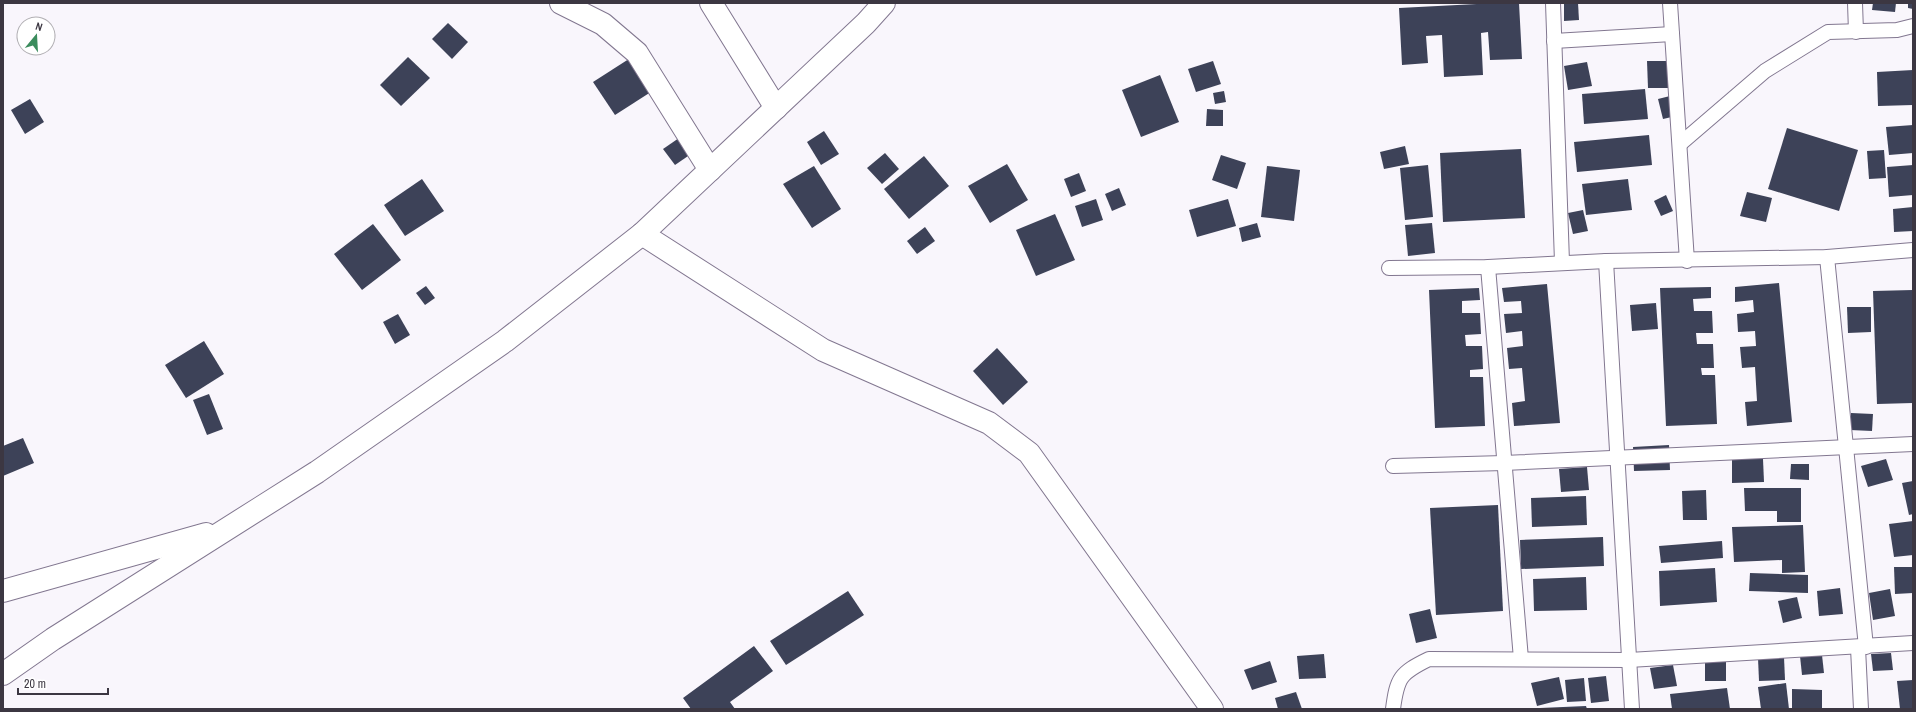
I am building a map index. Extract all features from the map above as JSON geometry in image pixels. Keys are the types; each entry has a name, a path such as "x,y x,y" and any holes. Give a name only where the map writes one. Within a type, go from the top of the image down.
{"street":[{"path":"561,3 602,24 637,53 710,170"},
{"path":"711,3 776,108"},
{"path":"3,674 53,639 317,472 505,341 642,234 866,23 884,3"},
{"path":"642,234 823,350 989,423 1029,453 1212,709"},
{"path":"3,591 230,527"}],"lane":[{"path":"1553,3 1562,262"},
{"path":"1670,3 1687,261"},
{"path":"1855,3 1856,32"},
{"path":"1680,144 1765,71 1828,32 1897,30 1913,26"},
{"path":"1554,41 1672,34"},
{"path":"1389,268 1488,267 1562,262 1687,261 1827,257 1913,250"},
{"path":"1827,257 1846,448 1862,647 1861,709"},
{"path":"1606,261 1632,709"},
{"path":"1488,267 1521,659"},
{"path":"1393,466 1504,463 1913,444"},
{"path":"1393,709 1396,686 1402,676 1412,667 1429,659 1629,660 1913,643"}],"building":[{"path":"1519,3 1522,59 1490,60 1488,32 1481,33 1483,75 1444,77 1442,35 1426,36 1428,63 1402,65 1399,8"},
{"path":"1564,3 1578,3 1579,20 1564,21"},
{"path":"1873,3 1896,3 1895,12 1872,10"},
{"path":"1908,3 1913,3 1913,9 1908,8"},
{"path":"448,23 468,42 452,59 432,39"},
{"path":"408,57 430,78 401,106 380,85"},
{"path":"632,57 654,90 615,115 593,82"},
{"path":"1213,61 1221,84 1196,92 1188,69"},
{"path":"1647,61 1668,61 1668,88 1648,88"},
{"path":"1587,62 1592,86 1568,90 1564,66"},
{"path":"1913,70 1913,105 1878,106 1877,72"},
{"path":"1160,75 1179,122 1141,137 1122,90"},
{"path":"1645,89 1648,119 1584,124 1582,94"},
{"path":"1224,91 1226,102 1215,104 1213,93"},
{"path":"1670,96 1676,116 1663,119 1658,99"},
{"path":"30,99 44,122 25,134 11,110"},
{"path":"1207,109 1223,110 1223,126 1206,126"},
{"path":"1913,125 1913,153 1889,155 1886,127"},
{"path":"1787,128 1858,150 1839,211 1768,189"},
{"path":"824,131 839,154 821,165 807,142"},
{"path":"1649,135 1652,165 1577,172 1574,142"},
{"path":"679,138 691,154 675,165 663,149"},
{"path":"1405,146 1409,164 1384,169 1380,152"},
{"path":"1521,149 1525,218 1443,222 1440,153"},
{"path":"1884,150 1886,178 1869,179 1867,151"},
{"path":"885,153 899,169 882,184 867,168"},
{"path":"1221,155 1246,163 1237,189 1212,180"},
{"path":"924,156 949,186 909,219 884,189"},
{"path":"1007,164 1028,200 990,223 968,186"},
{"path":"1428,165 1433,217 1405,220 1400,168"},
{"path":"1913,165 1913,195 1889,197 1887,167"},
{"path":"814,166 841,209 812,228 783,184"},
{"path":"1267,166 1300,170 1294,221 1261,217"},
{"path":"1079,173 1086,191 1071,197 1064,179"},
{"path":"422,179 444,211 405,236 384,205"},
{"path":"1628,179 1632,210 1586,215 1582,184"},
{"path":"1119,188 1126,205 1112,211 1105,194"},
{"path":"1747,192 1772,198 1766,222 1740,216"},
{"path":"1666,195 1673,211 1661,216 1654,201"},
{"path":"1096,199 1103,220 1082,227 1075,206"},
{"path":"1228,199 1236,226 1197,237 1189,210"},
{"path":"1913,207 1913,231 1894,232 1893,209"},
{"path":"1583,210 1588,231 1573,234 1568,213"},
{"path":"1055,214 1075,260 1036,276 1016,230"},
{"path":"1257,223 1261,237 1242,242 1239,228"},
{"path":"1432,223 1435,253 1408,256 1405,225"},
{"path":"373,224 401,260 362,290 334,254"},
{"path":"925,227 935,241 917,254 907,241"},
{"path":"1779,283 1792,422 1747,426 1745,402 1757,401 1755,367 1742,368 1740,347 1756,346 1755,331 1738,332 1737,314 1754,312 1753,300 1735,302 1735,287"},
{"path":"1547,284 1560,423 1514,426 1512,403 1525,401 1522,368 1509,369 1507,348 1523,346 1522,331 1506,333 1504,314 1522,313 1521,301 1504,302 1502,288"},
{"path":"426,286 435,298 425,305 416,293"},
{"path":"1711,287 1711,298 1693,299 1694,311 1712,311 1713,333 1696,333 1697,344 1713,344 1714,368 1701,368 1702,375 1715,375 1717,424 1666,426 1660,288"},
{"path":"1479,288 1480,300 1462,301 1462,313 1480,313 1481,334 1465,335 1466,346 1482,346 1483,369 1470,370 1470,377 1483,377 1485,426 1435,428 1429,290"},
{"path":"1913,290 1913,403 1877,404 1873,291"},
{"path":"1656,303 1658,329 1632,331 1630,305"},
{"path":"1847,307 1871,307 1871,332 1848,333"},
{"path":"398,314 410,335 395,344 383,322"},
{"path":"204,341 224,374 186,398 165,365"},
{"path":"997,348 1028,382 1003,405 973,371"},
{"path":"209,394 223,429 207,435 193,400"},
{"path":"1851,413 1873,414 1872,431 1850,430"},
{"path":"23,438 34,463 3,476 3,446"},
{"path":"1669,445 1670,470 1634,471 1633,447"},
{"path":"1732,459 1763,459 1764,482 1732,483"},
{"path":"1886,459 1893,480 1868,487 1861,466"},
{"path":"1791,464 1809,464 1809,480 1790,479"},
{"path":"1587,467 1589,490 1561,492 1559,469"},
{"path":"1913,481 1913,514 1909,515 1902,483"},
{"path":"1744,488 1801,488 1801,522 1777,522 1777,511 1745,511"},
{"path":"1706,490 1707,520 1683,520 1682,491"},
{"path":"1586,496 1587,525 1532,527 1531,498"},
{"path":"1498,505 1503,611 1436,615 1430,508"},
{"path":"1913,521 1913,555 1894,557 1889,524"},
{"path":"1803,525 1805,572 1782,573 1782,560 1734,562 1732,527"},
{"path":"1603,537 1604,566 1521,569 1520,540"},
{"path":"1722,541 1723,558 1661,563 1659,546"},
{"path":"1894,567 1913,567 1913,593 1895,594"},
{"path":"1715,568 1717,602 1660,606 1659,571"},
{"path":"1750,573 1808,575 1808,593 1749,591"},
{"path":"1586,577 1587,610 1534,611 1533,579"},
{"path":"1840,588 1843,614 1819,616 1817,591"},
{"path":"1890,589 1895,616 1873,620 1869,593"},
{"path":"848,591 864,615 786,665 770,641"},
{"path":"1797,597 1802,618 1783,623 1778,601"},
{"path":"1430,609 1437,638 1416,643 1409,614"},
{"path":"754,646 773,671 730,702 735,709 691,709 683,698"},
{"path":"1891,653 1893,670 1873,671 1871,654"},
{"path":"1324,654 1326,678 1299,679 1297,656"},
{"path":"1822,655 1824,673 1802,675 1800,656"},
{"path":"1784,657 1785,680 1759,681 1758,658"},
{"path":"1270,661 1277,682 1252,690 1244,670"},
{"path":"1705,661 1726,661 1726,681 1705,681"},
{"path":"1673,665 1677,686 1654,689 1650,668"},
{"path":"1606,676 1609,701 1591,703 1588,678"},
{"path":"1559,677 1564,699 1537,706 1531,683"},
{"path":"1584,678 1586,701 1567,702 1565,680"},
{"path":"1913,680 1913,709 1900,709 1897,681"},
{"path":"1786,683 1789,709 1761,709 1758,687"},
{"path":"1727,688 1730,709 1672,709 1670,694"},
{"path":"1792,689 1822,690 1822,709 1792,709"},
{"path":"1296,692 1302,709 1278,709 1275,698"},
{"path":"1586,706 1587,709 1540,709 1540,708"}]}
